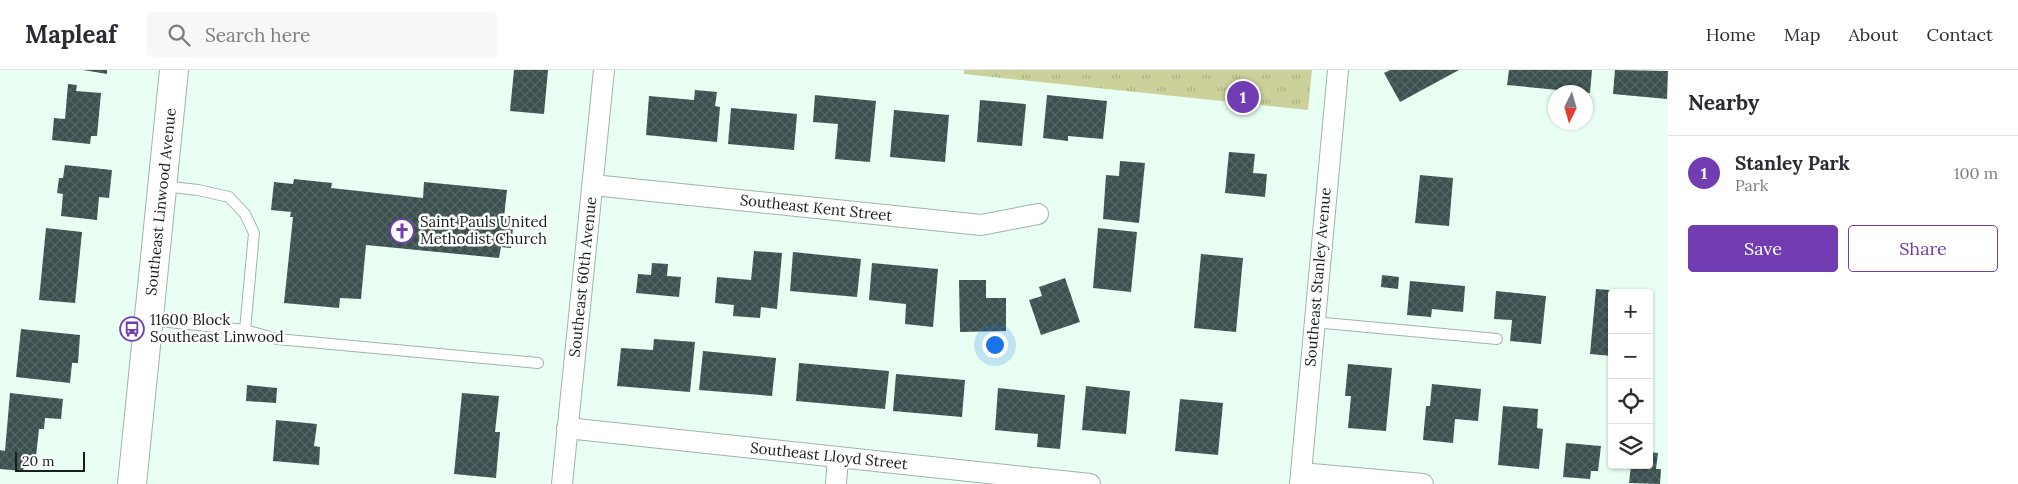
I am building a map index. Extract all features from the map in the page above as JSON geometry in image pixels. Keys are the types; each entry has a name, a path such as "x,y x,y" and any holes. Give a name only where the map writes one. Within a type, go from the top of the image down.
{"main road":[{"name":"Southeast Linwood Avenue","path":"132,484 174,70"}],"street":[{"name":"Southeast 60th Avenue","path":"562,484 604,70"},
{"name":"Southeast Stanley Avenue","path":"1300,478 1338,70"},
{"name":"Southeast Kent Street","path":"593,186 981,225 1038,214"},
{"name":"Southeast Lloyd Street","path":"568,428 1090,484"},
{"path":"836,484 838,457"},
{"path":"1300,478 1423,484"}],"lane":[{"path":"162,186 198,190 229,197 245,214 254,233 245,330"},
{"path":"149,320 245,330 278,339 538,363"},
{"path":"1314,322 1498,339"}],"green space":[{"path":"964,70 1312,70 1308,110 964,74"}],"building":[{"path":"83,70 107,70 107,74"},
{"path":"514,70 548,70 544,114 510,111"},
{"path":"1390,70 1459,70 1400,102 1384,73"},
{"path":"1509,70 1592,70 1591,85 1548,85 1548,89 1507,85"},
{"path":"1615,70 1668,71 1667,99 1613,94"},
{"path":"68,84 77,85 76,91 101,93 97,136 91,136 90,144 52,140 54,118 65,119"},
{"path":"695,90 717,92 715,106 720,107 717,142 646,135 649,96 694,100"},
{"path":"815,95 876,101 870,162 835,159 838,124 813,122"},
{"path":"1047,95 1107,101 1103,139 1068,136 1068,141 1043,138"},
{"path":"980,100 1026,104 1022,146 977,142"},
{"path":"731,108 797,114 794,150 728,144"},
{"path":"894,110 949,115 945,162 890,157"},
{"path":"1229,152 1255,154 1253,173 1267,174 1265,197 1225,193"},
{"path":"1120,161 1145,163 1139,223 1103,219 1106,175 1119,176"},
{"path":"65,165 112,170 109,198 99,197 97,220 61,216 63,194 57,193 59,178 63,178"},
{"path":"1420,175 1453,178 1449,226 1415,223"},
{"name":"Saint Pauls United Methodist Church","path":"294,179 332,183 331,188 423,198 424,182 507,190 504,217 514,218 511,248 501,247 499,258 366,245 361,299 340,298 339,308 284,303 293,217 290,217 291,212 271,210 274,182 293,184"},
{"path":"46,228 82,232 75,303 39,300"},
{"path":"1098,228 1137,232 1131,292 1093,288"},
{"path":"754,251 782,253 777,309 761,307 760,318 733,316 734,305 715,303 717,277 751,280"},
{"path":"793,252 861,259 857,297 790,291"},
{"path":"1201,254 1243,258 1236,332 1194,328"},
{"path":"652,263 668,264 667,276 681,277 679,297 636,293 638,274 651,275"},
{"path":"872,263 938,269 933,327 905,324 906,304 869,300"},
{"path":"1382,275 1399,277 1398,289 1381,287"},
{"path":"1065,278 1080,322 1041,335 1029,300 1042,296 1039,287"},
{"path":"959,280 986,280 986,298 1006,298 1006,331 960,332"},
{"path":"1410,281 1465,286 1463,312 1432,309 1431,317 1407,315"},
{"path":"1596,289 1608,290 1608,356 1590,354"},
{"path":"1496,291 1546,296 1541,344 1510,341 1512,320 1494,319"},
{"path":"21,329 80,335 78,363 72,363 70,383 16,377"},
{"path":"654,339 695,342 690,392 617,386 621,348 653,350"},
{"path":"703,351 776,358 772,396 699,390"},
{"path":"799,363 889,371 885,409 796,401"},
{"path":"1348,364 1392,368 1386,431 1348,428 1351,396 1345,396"},
{"path":"896,374 965,380 962,417 893,411"},
{"path":"1432,384 1481,389 1478,421 1455,419 1453,443 1423,440 1426,406 1430,406"},
{"path":"247,385 277,388 276,403 246,401"},
{"path":"1086,386 1130,391 1126,434 1082,430"},
{"path":"998,388 1065,395 1060,449 1037,447 1038,434 995,430"},
{"path":"10,393 63,399 61,419 45,418 44,429 39,429 36,456 25,455 23,471 0,469 0,450 5,451"},
{"path":"462,393 499,396 495,432 500,432 496,478 454,474"},
{"path":"1180,399 1223,403 1218,455 1175,451"},
{"path":"1503,406 1538,409 1537,428 1543,429 1539,469 1498,465"},
{"path":"276,420 317,424 314,446 320,447 319,465 273,461"},
{"path":"1566,443 1601,446 1598,471 1591,471 1590,479 1563,477"},
{"path":"1653,452 1658,453 1656,469 1661,469 1660,484 1629,483 1631,469 1653,469"}],"place":[{"name":"Stanley Park","path":"1243,97"},
{"name":"Saint Pauls United Methodist Church","path":"402,231"},
{"name":"11600 Block Southeast Linwood","path":"132,329"}]}
